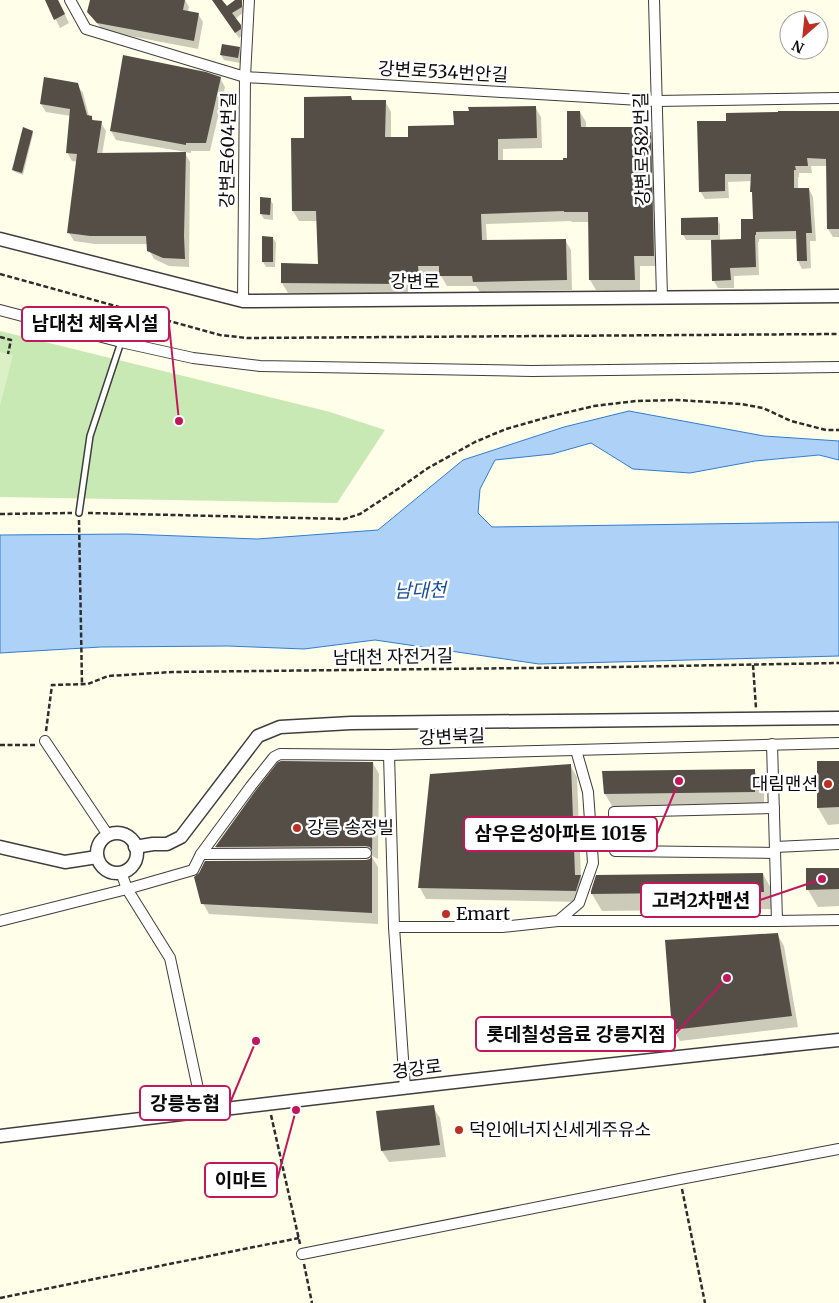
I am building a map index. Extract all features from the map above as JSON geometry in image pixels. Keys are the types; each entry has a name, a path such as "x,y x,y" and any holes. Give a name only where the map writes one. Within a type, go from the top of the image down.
{"street":[{"name":"강변로534번안길","path":"70,0 86,29 245,77 657,101 839,98"},
{"name":"강변로604번길","path":"243,301 245,77 249,0"},
{"name":"강변로582번길","path":"654,0 662,297"},
{"name":"강변로","path":"0,239 243,301 839,296"},
{"path":"0,310 121,342 193,358 260,366 532,370 839,368"},
{"path":"135,847 167,844 181,837 258,736 280,727 351,722 839,718"},
{"path":"45,741 108,835"},
{"name":"강변북길","path":"0,921 127,889 193,870 201,854 251,786 274,756 280,754 389,755 839,743"},
{"path":"772,744 777,921"},
{"path":"558,921 579,903 593,862 588,792 576,750"},
{"path":"389,755 394,927 405,1088"},
{"path":"774,808 614,812 615,851 775,850 839,844"},
{"path":"114,833 121,834 127,836 132,841 135,847 135,860 127,870 121,872 109,871 103,868 100,863 97,857 97,850 102,839 108,835 114,833"},
{"path":"0,847 65,862 97,857"},
{"path":"201,854 366,853"},
{"path":"121,872 127,889 170,958 202,1112"},
{"path":"394,927 502,927 558,921 839,920"},
{"name":"경강로","path":"0,1136 405,1088 839,1040"},
{"path":"302,1254 839,1149"}],"lane":[{"path":"79,513 90,436 121,342"}],"path":[{"path":"0,274 220,335 247,338 839,334"},
{"path":"0,337 11,340 8,354"},
{"path":"0,514 79,513 344,518 360,514 428,468 475,442 506,429 594,406 636,401 677,400 741,404 764,408 791,421 826,430 839,430"},
{"path":"79,513 82,684"},
{"name":"남대천 자전거길","path":"45,741 52,685 88,684 108,676 172,672 839,663"},
{"path":"753,665 756,718"},
{"path":"0,745 38,745 45,741"},
{"path":"268,1104 312,1303"},
{"path":"680,1179 706,1303"},
{"path":"0,1298 299,1238"}],"green space":[{"path":"0,331 330,412 385,430 337,503 0,497"},
{"path":"0,352 13,355 0,406"}],"water":[{"name":"남대천","path":"629,411 764,436 839,441 839,460 819,455 755,461 690,473 633,469 591,443 552,454 495,460 480,489 478,513 492,527 839,522 839,656 539,664 375,640 304,649 228,646 101,647 0,653 0,535 128,534 257,539 378,530 463,460 564,427"}],"building":[{"path":"45,0 58,0 65,14 54,20"},
{"path":"90,0 185,0 183,10 199,13 194,41 97,23 87,12"},
{"path":"212,0 222,0 227,6 235,0 242,0 242,7 232,13 241,25 241,29 235,33"},
{"path":"222,44 240,47 238,58 220,55"},
{"path":"123,55 206,72 221,77 206,143 186,143 186,145 110,131"},
{"path":"44,77 78,83 87,115 92,116 92,120 102,121 97,153 186,152 185,259 163,258 147,251 146,236 90,236 67,233 77,154 66,153 70,109 40,104"},
{"path":"351,96 352,100 386,100 385,137 408,137 408,126 454,125 453,111 469,111 468,107 536,106 537,138 498,139 498,160 563,160 563,158 567,158 567,111 580,111 581,127 633,127 633,132 651,132 654,256 634,256 635,280 589,280 588,212 481,214 482,240 566,239 567,280 473,282 472,276 439,276 439,266 418,266 419,276 403,276 403,284 281,283 281,263 318,264 316,211 292,211 291,138 304,138 304,97"},
{"path":"839,111 839,229 827,229 826,159 807,158 808,166 795,166 794,188 809,188 812,233 806,233 807,261 797,261 796,231 756,232 756,267 730,268 731,280 712,281 711,240 741,239 741,219 753,219 752,192 750,192 751,174 725,174 725,191 699,192 697,121 726,121 726,113"},
{"path":"23,127 33,131 22,173 12,170"},
{"path":"260,197 271,198 270,215 260,214"},
{"path":"718,217 718,235 681,235 681,218"},
{"path":"262,236 273,237 273,262 262,262"},
{"name":"대림맨션","path":"817,761 839,761 839,807 817,808"},
{"path":"278,762 373,762 372,851 370,847 366,846 215,847 256,790"},
{"path":"571,764 575,875 581,875 576,891 418,888 430,774"},
{"path":"755,769 755,792 604,794 602,771"},
{"path":"372,855 372,913 201,904 194,877 199,873 205,861 366,860 370,859"},
{"path":"806,868 839,868 839,889 806,890"},
{"path":"763,873 764,892 591,894 596,875"},
{"path":"778,933 792,1016 672,1030 665,940"},
{"path":"434,1105 440,1145 381,1151 376,1111"}],"place":[{"name":"남대천 체육시설","path":"179,421"},
{"name":"삼우은성아파트 101동","path":"679,781"},
{"name":"대림맨션","path":"828,784"},
{"name":"강릉 송정빌","path":"297,828"},
{"name":"고려2차맨션","path":"822,879"},
{"name":"Emart","path":"446,914"},
{"name":"롯데칠성음료 강릉지점","path":"727,978"},
{"name":"강릉농협","path":"256,1041"},
{"name":"이마트","path":"296,1110"},
{"name":"덕인에너지신세게주유소","path":"459,1130"}]}
